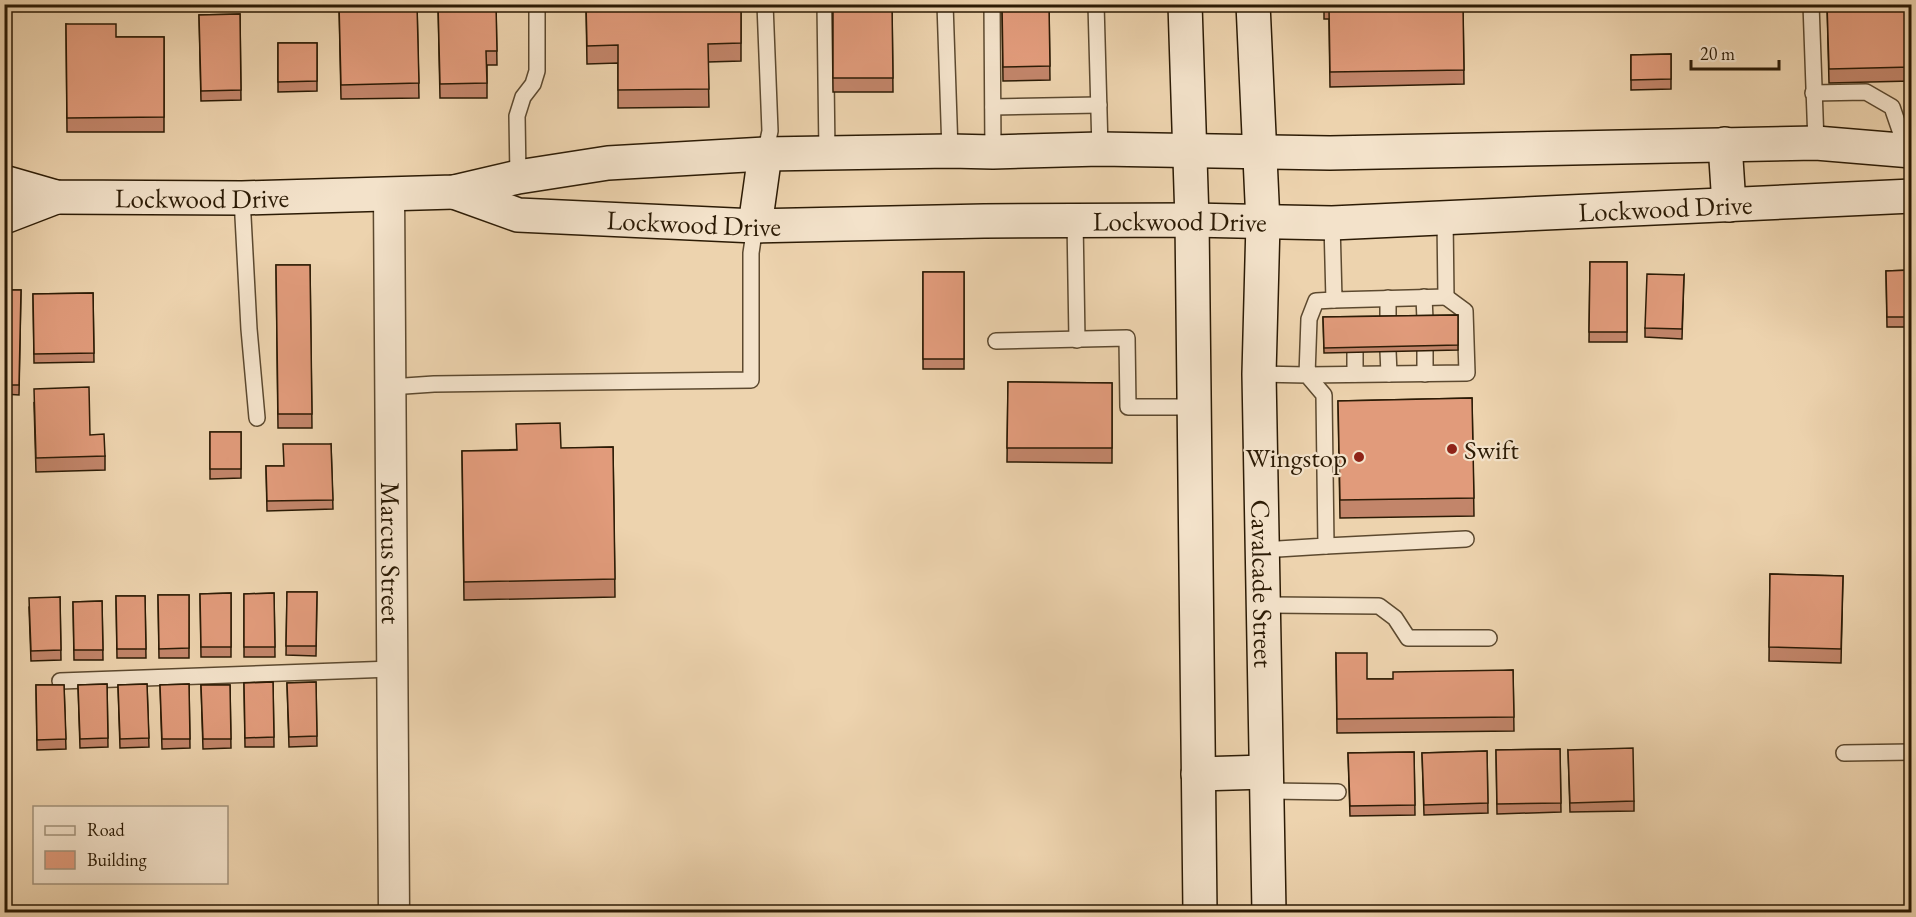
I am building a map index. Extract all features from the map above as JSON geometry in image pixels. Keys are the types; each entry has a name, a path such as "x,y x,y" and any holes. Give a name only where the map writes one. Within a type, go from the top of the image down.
{"main road":[{"path":"1185,4 1192,220 1200,912"},
{"name":"Cavalcade Street","path":"1253,4 1263,223 1259,374 1269,912"},
{"name":"Lockwood Drive","path":"4,182 56,197 242,198 454,192 518,177 608,163 765,154 1100,149 1261,153 1816,143 1907,151"},
{"path":"1725,144 1729,205"},
{"path":"754,226 765,154"},
{"name":"Lockwood Drive","path":"454,192 518,215 754,226 1075,220 1332,223 1911,196"},
{"name":"Lockwood Drive","path":"4,217 56,197"},
{"path":"1198,774 1266,781"}],"street":[{"name":"Marcus Street","path":"388,195 394,912"}],"lane":[{"path":"518,177 517,116 523,97 533,84 537,71 537,4"},
{"path":"765,4 770,131 765,154"},
{"path":"825,4 826,153"},
{"path":"945,4 950,151"},
{"path":"992,4 993,152"},
{"path":"1096,4 1100,149"},
{"path":"1811,4 1816,143"},
{"path":"1813,93 1866,92 1892,107 1907,151"},
{"path":"993,106 1099,105"},
{"path":"242,198 249,328 257,418"},
{"path":"1445,218 1446,297"},
{"path":"1075,220 1077,340"},
{"path":"1332,223 1334,300"},
{"path":"390,387 434,384 751,380 751,253 754,226"},
{"path":"1424,297 1425,320"},
{"path":"1259,374 1307,375 1467,373 1465,311 1446,297 1388,298 1354,304 1334,300 1316,301 1309,319 1307,375 1324,395 1326,546"},
{"path":"1388,298 1388,321"},
{"path":"996,341 1127,338 1128,407 1194,407"},
{"path":"1388,351 1389,374"},
{"path":"1425,351 1425,374"},
{"path":"1355,352 1355,374"},
{"path":"1262,550 1466,539"},
{"path":"1263,605 1379,606 1395,618 1408,638 1489,638"},
{"path":"60,681 392,669"},
{"path":"1844,753 1911,752"},
{"path":"1266,781 1338,792"}],"building":[{"path":"339,4 417,4 419,83 341,85"},
{"path":"438,4 496,4 497,51 486,51 487,83 440,84"},
{"path":"586,4 741,4 741,43 708,44 709,89 618,90 618,45 587,46"},
{"path":"833,4 892,4 893,78 833,78"},
{"path":"1002,4 1049,4 1050,66 1003,67"},
{"path":"1827,4 1911,4 1911,67 1829,69"},
{"path":"1463,5 1464,70 1330,72 1329,8"},
{"path":"240,14 241,90 201,91 199,15"},
{"path":"66,24 116,24 116,37 164,37 164,117 67,118"},
{"path":"278,43 317,43 317,81 278,82"},
{"path":"1671,54 1671,79 1631,80 1631,55"},
{"path":"1590,262 1627,262 1627,332 1589,332"},
{"path":"276,265 310,265 312,414 278,414"},
{"path":"1911,270 1911,317 1887,317 1886,271"},
{"path":"923,272 964,272 964,359 923,359"},
{"path":"1647,274 1684,275 1682,329 1645,328"},
{"path":"4,290 21,290 19,385 4,385"},
{"path":"93,293 94,353 34,354 33,294"},
{"path":"1458,315 1458,345 1324,348 1323,317"},
{"path":"1008,382 1112,383 1112,448 1007,448"},
{"path":"89,387 90,435 104,434 105,456 36,458 34,389"},
{"path":"1472,398 1474,498 1340,500 1338,401"},
{"path":"560,423 561,448 613,447 615,579 464,582 462,451 517,450 516,424"},
{"path":"210,432 241,432 241,469 210,469"},
{"path":"283,444 331,444 333,500 267,501 266,466 284,466"},
{"path":"1770,574 1843,576 1841,649 1769,647"},
{"path":"287,592 317,592 316,646 286,646"},
{"path":"231,593 231,647 201,647 200,594"},
{"path":"274,593 275,647 244,647 244,594"},
{"path":"158,595 189,595 189,648 159,649"},
{"path":"116,596 145,596 146,649 117,649"},
{"path":"60,597 61,650 31,651 29,598"},
{"path":"102,601 103,650 74,650 73,602"},
{"path":"1336,653 1367,653 1367,679 1393,679 1393,672 1513,670 1514,717 1337,719"},
{"path":"273,682 274,737 245,738 244,683"},
{"path":"316,682 317,736 289,737 287,683"},
{"path":"107,684 108,738 80,739 78,685"},
{"path":"147,684 149,738 120,739 118,685"},
{"path":"189,684 190,739 162,739 160,685"},
{"path":"36,685 64,685 66,739 37,740"},
{"path":"201,685 230,685 231,739 203,739"},
{"path":"1633,748 1634,801 1570,803 1568,750"},
{"path":"1560,749 1561,803 1497,804 1496,750"},
{"path":"1487,751 1488,803 1424,805 1422,753"},
{"path":"1414,752 1415,805 1350,806 1348,753"}],"place":[{"name":"Swift","path":"1452,449"},
{"name":"Wingstop","path":"1359,457"}]}
